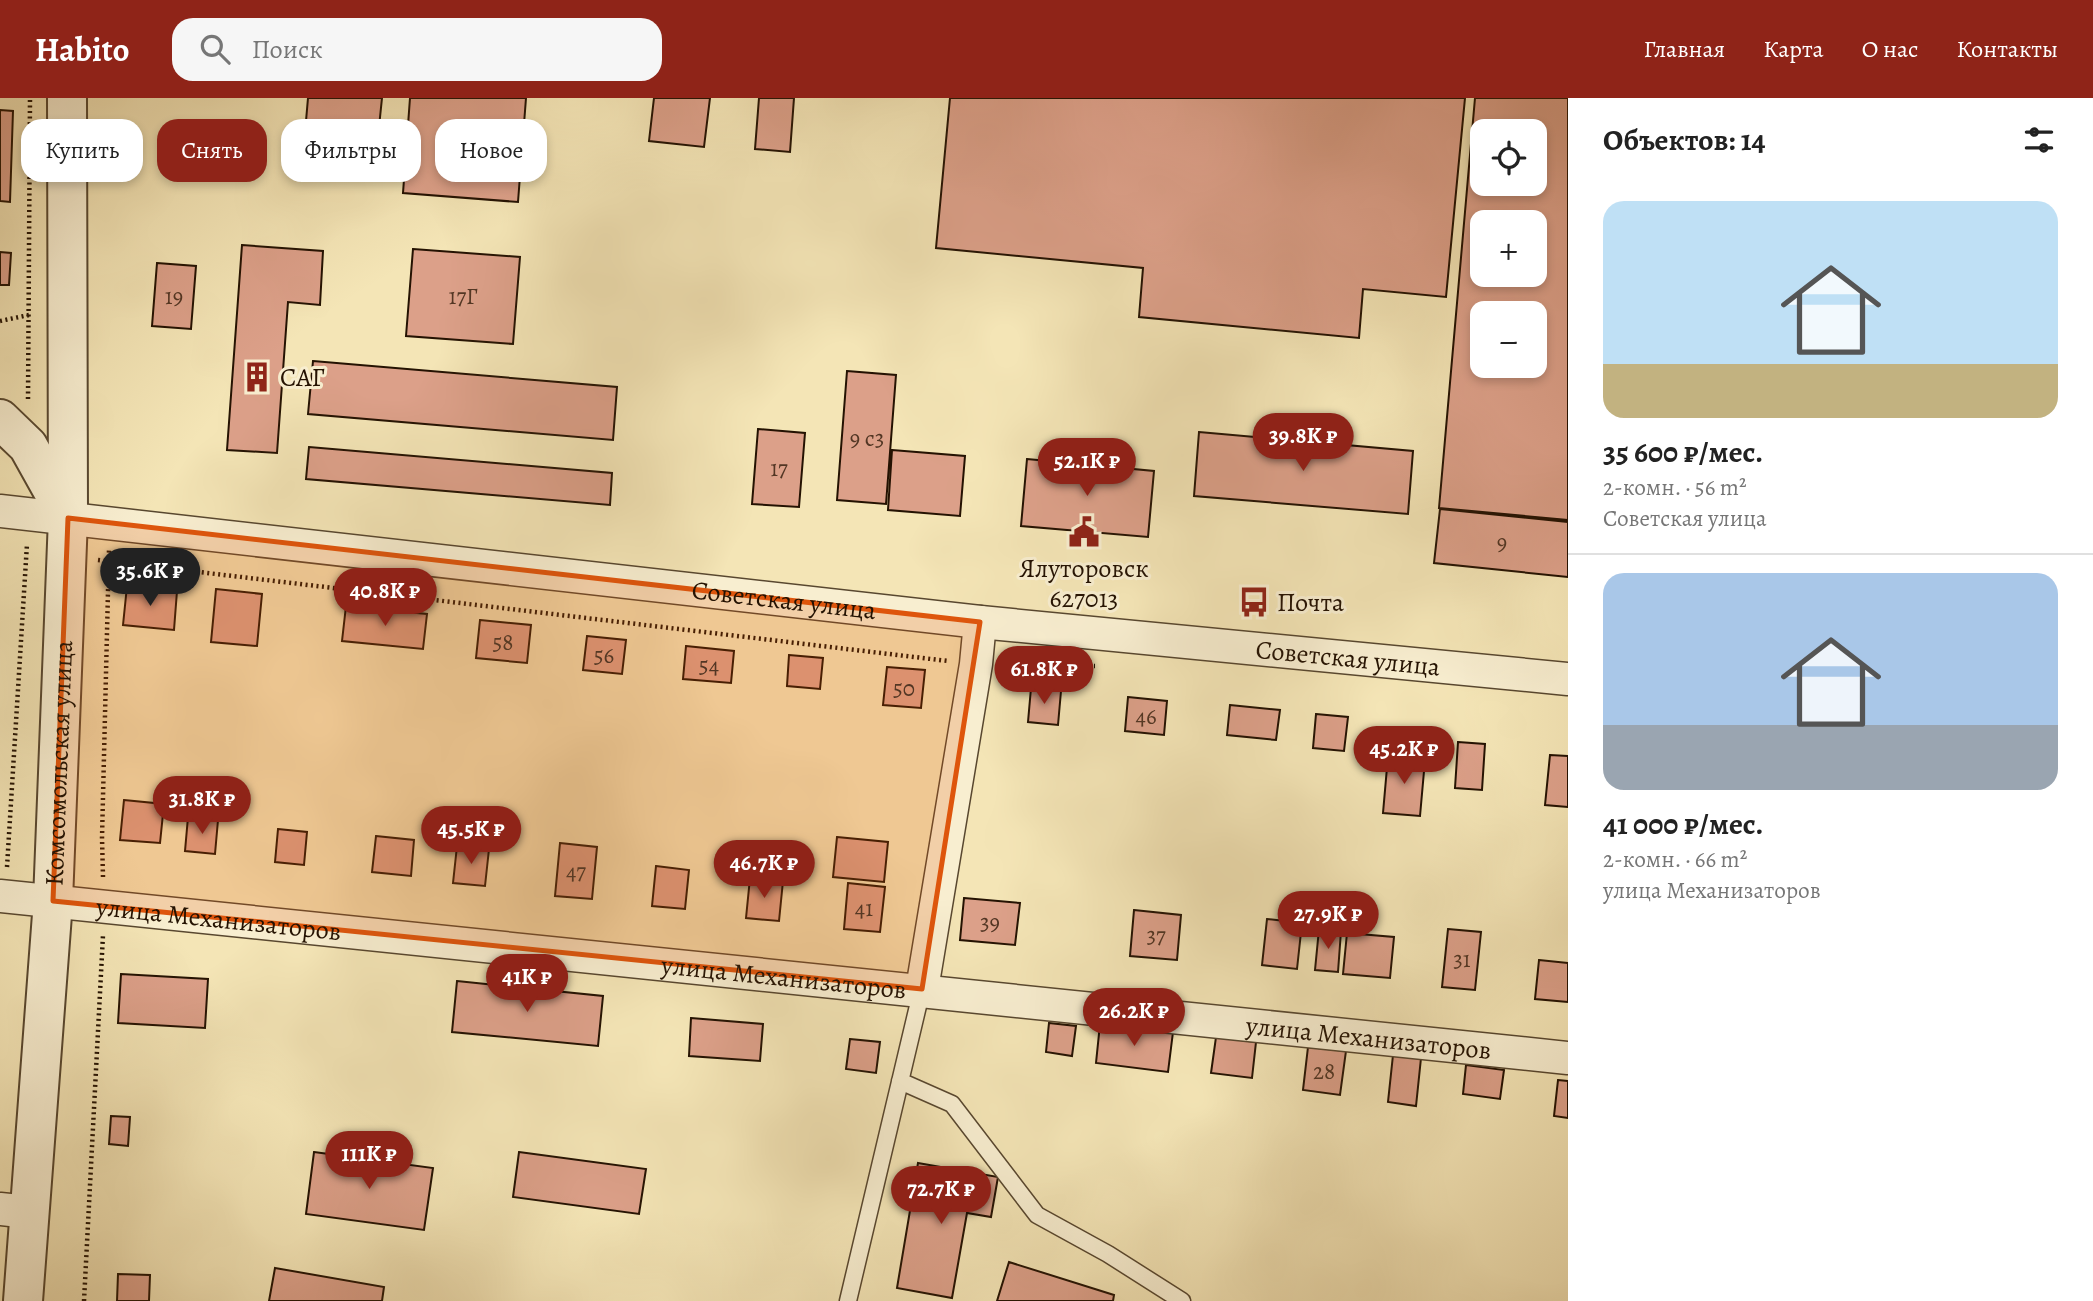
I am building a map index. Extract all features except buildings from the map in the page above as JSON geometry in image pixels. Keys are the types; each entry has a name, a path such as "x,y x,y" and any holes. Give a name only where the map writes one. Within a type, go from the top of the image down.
{"street":[{"name":"Комсомольская улица","path":"23,1301 15,1210 53,901 68,518 67,98"},
{"path":"0,419 28,446 68,518"},
{"name":"Советская улица","path":"0,511 980,622 1568,678"},
{"path":"922,989 976,664 980,622"},
{"name":"улица Механизаторов","path":"0,895 1568,1058"}],"lane":[{"path":"848,1301 922,989"},
{"path":"900,1081 953,1104 1037,1215 1108,1254 1182,1301"}],"path":[{"path":"0,321 29,316"},
{"path":"66,556 976,664 1097,666"}],"highlighted area":[{"path":"68,518 980,622 922,989 53,901"}],"place":[{"name":"САГ","path":"257,377"},
{"name":"Ялуторовск 627013","path":"1084,532"},
{"name":"Почта","path":"1254,602"}]}
